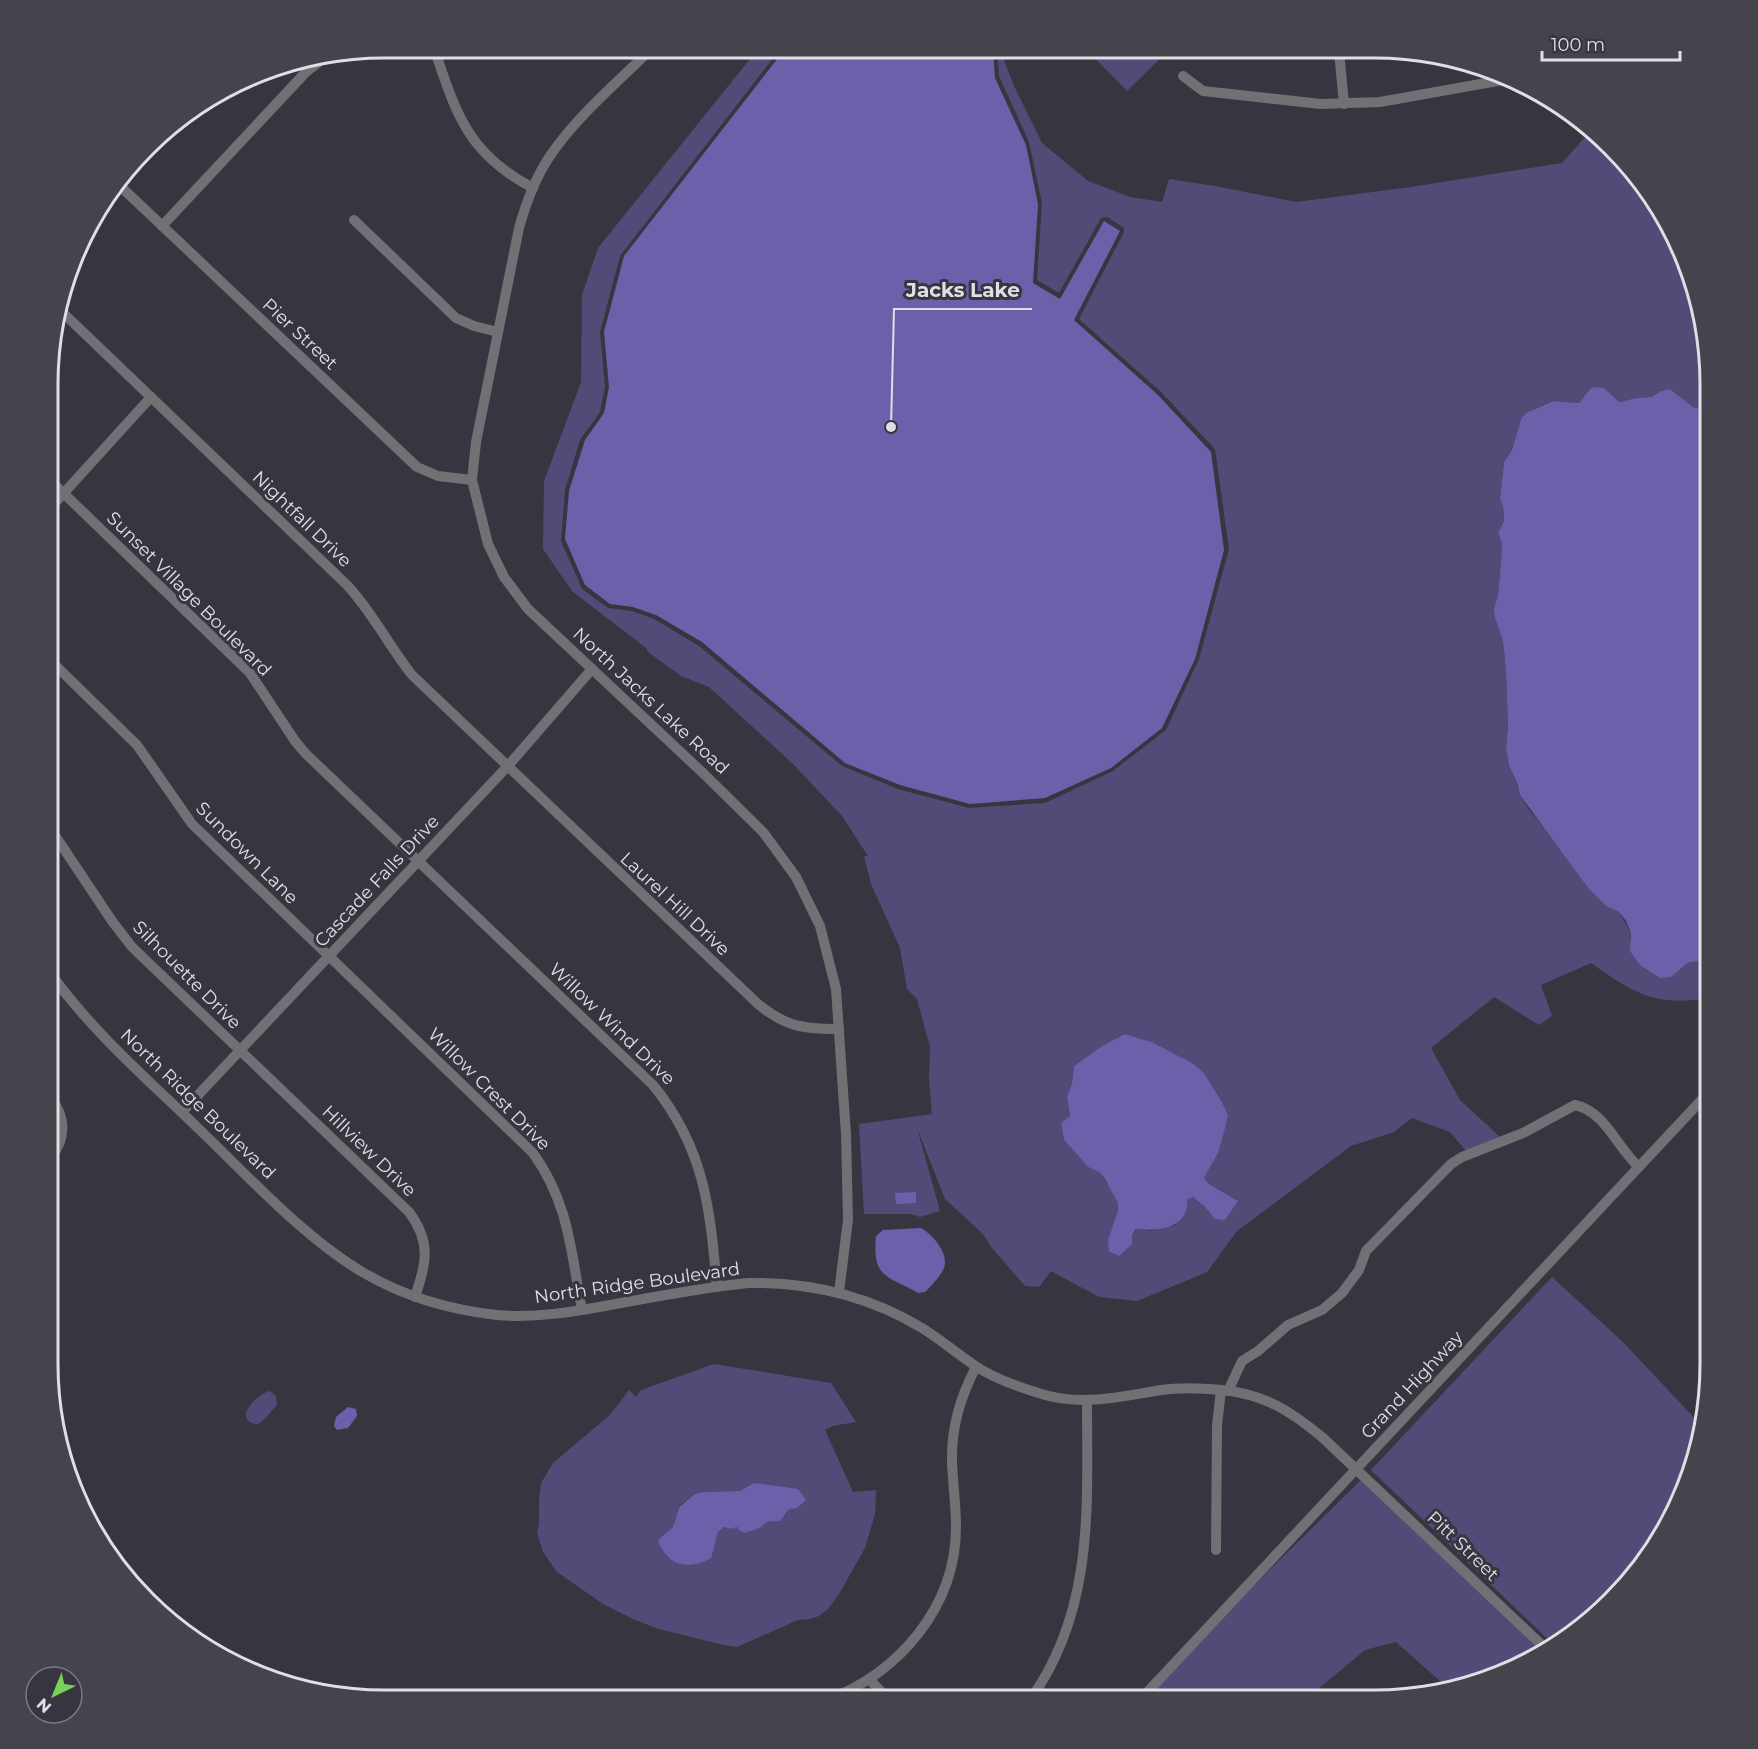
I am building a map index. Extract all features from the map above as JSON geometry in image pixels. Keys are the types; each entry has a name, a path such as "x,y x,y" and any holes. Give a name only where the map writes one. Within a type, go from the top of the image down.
{"street":[{"path":"437,58 454,108 470,136 489,158 510,176 533,188"},
{"name":"North Jacks Lake Road","path":"642,58 551,155 533,188 519,228 476,442 472,480 488,544 504,577 528,609 745,813 786,862 801,886 820,927 836,989 846,1134 848,1220 839,1293"},
{"path":"1340,58 1344,104"},
{"path":"162,226 312,67"},
{"path":"1183,76 1203,91 1292,102 1344,104 1414,97 1494,82"},
{"name":"Pier Street","path":"124,189 417,467 438,477 472,480"},
{"path":"354,220 456,318 474,326 498,332"},
{"name":"Nightfall Drive","path":"66,317 352,591 370,612 401,662 412,675 507,767"},
{"path":"58,500 151,397"},
{"name":"Sunset Village Boulevard","path":"58,488 240,662 261,687 285,726 306,754 418,861"},
{"name":"Sundown Lane","path":"58,669 137,745 192,824 329,956"},
{"name":"Cascade Falls Drive","path":"182,1112 507,767 592,669"},
{"name":"Laurel Hill Drive","path":"507,767 770,1014 795,1027 839,1029"},
{"name":"Silhouette Drive","path":"58,840 127,941 240,1051"},
{"name":"Willow Wind Drive","path":"418,861 653,1085 667,1102 689,1140 703,1182 717,1287"},
{"name":"Willow Crest Drive","path":"329,956 533,1153 552,1183 560,1201 582,1310"},
{"name":"North Ridge Boulevard","path":"58,983 85,1017 300,1225 328,1249 365,1274 415,1297 446,1306 499,1315 530,1316 582,1310 717,1287 768,1283 819,1288 898,1314 943,1341 976,1367"},
{"name":"Hillview Drive","path":"240,1051 416,1221 425,1244 426,1256 415,1297"},
{"name":"Grand Highway","path":"1149,1690 1700,1102"},
{"path":"1216,1550 1217,1426 1225,1390 1242,1361 1258,1351 1288,1325 1322,1310 1342,1293 1359,1270 1366,1251 1416,1202 1443,1171 1462,1157 1523,1133 1575,1106 1598,1119 1639,1167"},
{"path":"58,1108 63,1124 58,1146"},
{"path":"847,1690 869,1679 902,1654 916,1638 938,1603 946,1582 956,1540 952,1464 956,1419 964,1389 976,1367 1046,1395 1087,1400 1113,1399 1179,1388 1225,1390 1258,1397 1287,1410 1357,1468"},
{"path":"1036,1690 1050,1669 1063,1640 1079,1590 1087,1511 1087,1400"},
{"name":"Pitt Street","path":"1357,1468 1541,1643"},
{"path":"869,1679 879,1690"}],"shaded area":[{"path":"751,58 773,58 620,256 600,332 605,387 600,412 580,440 565,490 561,541 582,589 608,608 632,611 654,619 699,646 842,766 898,789 969,808 1045,803 1113,771 1166,730 1199,659 1229,549 1215,449 1161,392 1079,319 1124,228 1107,217 1101,218 1059,293 1037,280 1042,203 1029,142 999,76 998,58 1003,58 1042,143 1088,181 1130,197 1162,202 1169,179 1296,202 1411,187 1562,163 1585,137 1632,186 1656,222 1675,260 1688,300 1697,342 1700,409 1693,407 1670,389 1661,391 1653,397 1618,402 1604,388 1584,397 1579,403 1553,401 1534,409 1521,419 1512,450 1504,462 1500,499 1504,521 1498,533 1502,544 1495,618 1503,641 1506,671 1508,726 1506,747 1509,766 1517,782 1520,795 1530,811 1558,844 1589,889 1606,906 1619,912 1631,933 1630,941 1681,969 1689,962 1700,959 1700,999 1674,1001 1646,995 1633,990 1591,963 1541,985 1552,1016 1539,1025 1494,997 1431,1048 1460,1100 1500,1137 1472,1158 1450,1132 1412,1118 1394,1132 1351,1146 1237,1231 1207,1272 1137,1301 1099,1297 1051,1271 1039,1287 1025,1286 983,1234 945,1199 917,1128 940,1211 920,1217 911,1214 864,1214 859,1124 932,1114 929,1079 930,1047 917,999 907,989 900,948 871,884 864,856 868,856 842,816 792,763 709,687 681,676 572,591 543,549 544,481 581,382 582,295 598,248","holes":["1125,1034 1152,1042 1194,1064 1204,1073 1228,1115 1212,1164 1204,1178 1209,1184 1238,1201 1210,1214 1193,1197 1187,1200 1175,1225 1151,1231 1137,1229 1132,1235 1116,1219 1118,1203 1113,1191 1099,1172 1088,1167 1064,1140 1061,1123 1070,1116 1067,1097 1074,1066 1102,1046"]},
{"path":"778,58 994,58 995,78 1026,145 1038,204 1033,283 1060,299 1104,221 1120,231 1074,320 1158,395 1211,452 1224,550 1195,659 1162,728 1111,768 1045,798 970,804 900,785 845,763 702,642 656,615 633,607 610,604 585,585 565,539 569,491 585,440 604,413 609,387 604,332 624,256"},
{"path":"1095,58 1161,58 1127,91"},
{"path":"1592,387 1604,388 1619,402 1652,397 1661,391 1670,389 1693,407 1700,409 1700,960 1689,962 1671,977 1660,978 1640,965 1630,951 1631,933 1626,921 1619,912 1606,906 1589,889 1520,795 1517,782 1509,766 1506,747 1508,726 1506,671 1503,641 1494,609 1498,595 1502,544 1498,533 1504,521 1500,499 1504,462 1512,450 1521,419 1526,413 1553,401 1579,403"},
{"path":"1125,1034 1152,1042 1194,1064 1204,1073 1228,1115 1218,1153 1204,1178 1209,1184 1238,1201 1225,1220 1215,1219 1193,1197 1187,1200 1183,1217 1178,1222 1162,1229 1136,1229 1132,1235 1132,1244 1119,1256 1109,1251 1108,1240 1118,1211 1118,1203 1099,1172 1088,1167 1064,1140 1061,1123 1070,1116 1067,1097 1074,1066 1102,1046"},
{"path":"916,1192 916,1203 896,1204 895,1193"},
{"path":"921,1228 940,1246 945,1264 932,1285 925,1292 918,1293 884,1274 879,1268 875,1250 876,1236 883,1230"},
{"path":"1552,1277 1623,1342 1695,1419 1675,1489 1656,1527 1632,1563 1604,1595 1572,1623 1548,1639 1371,1470"},
{"path":"714,1364 831,1383 856,1422 836,1425 825,1430 853,1492 876,1490 875,1514 865,1548 828,1609 819,1616 798,1620 737,1647 659,1629 635,1620 603,1604 557,1572 543,1552 537,1533 541,1483 553,1463 610,1415 629,1390 636,1397 641,1390","holes":["754,1483 767,1486 789,1509 785,1515 777,1521 767,1522 760,1528 745,1533 737,1527 731,1529 724,1527 718,1532 714,1546 694,1564 683,1565 658,1541 673,1527 679,1506 695,1494 741,1491"]},
{"path":"270,1391 276,1396 277,1405 260,1423 250,1422 246,1417 251,1403"},
{"path":"348,1407 356,1409 357,1416 348,1428 337,1430 334,1426 336,1417"},
{"path":"1362,1479 1536,1647 1498,1666 1442,1683 1396,1642 1365,1650 1317,1690 1154,1690 1239,1600"},
{"path":"754,1483 798,1489 806,1500 797,1508 789,1509 780,1521 767,1522 760,1528 745,1533 737,1527 731,1529 724,1527 718,1532 711,1558 702,1562 679,1564 667,1556 658,1540 673,1527 679,1507 695,1494 740,1491"}],"place":[{"name":"Jacks Lake","path":"891,427"}]}
